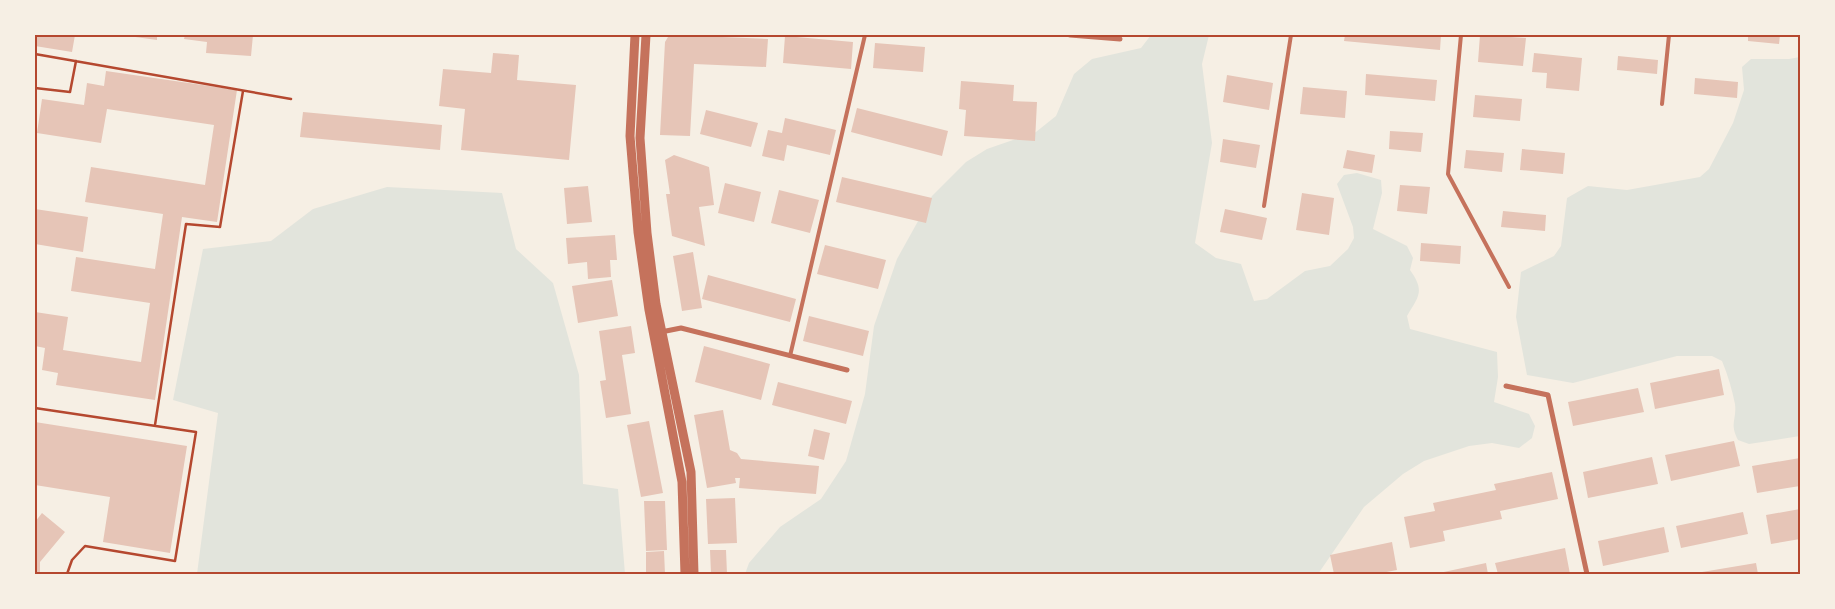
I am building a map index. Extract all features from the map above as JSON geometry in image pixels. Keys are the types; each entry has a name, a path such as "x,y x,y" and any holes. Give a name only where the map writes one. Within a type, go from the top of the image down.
{"street":[{"path":"635,35 630,136 638,232 682,482 684,574"},
{"path":"646,35 640,138 647,233 656,304 657,332 690,472 694,574"},
{"path":"1070,35 1120,40"},
{"path":"657,332 681,328 847,370"},
{"path":"1506,386 1548,395 1587,574"}],"lane":[{"path":"790,356 864,35"},
{"path":"1264,206 1291,35"},
{"path":"1461,35 1448,174 1509,287"},
{"path":"1662,104 1669,35"}],"path":[{"path":"35,54 291,99"},
{"path":"35,88 70,92 76,60"},
{"path":"155,425 186,224 220,227 243,91"},
{"path":"35,408 196,432 175,560 85,546 72,560 67,574"}],"shaded area":[{"path":"1151,35 1209,35 1202,64 1212,143 1195,243 1216,258 1241,264 1254,301 1267,299 1305,271 1330,266 1348,249 1354,238 1353,227 1337,184 1344,175 1357,173 1381,180 1382,193 1373,229 1407,246 1413,258 1410,270 1418,283 1419,293 1407,316 1410,329 1497,352 1498,377 1494,402 1529,414 1535,426 1532,438 1519,448 1492,443 1469,446 1424,461 1403,474 1364,507 1318,574 745,574 749,563 780,527 821,499 846,461 865,394 874,326 897,259 932,196 966,162 987,149 1036,132 1056,116 1074,74 1092,59 1141,48"},
{"path":"1800,57 1800,436 1749,444 1738,440 1734,429 1735,404 1728,377 1722,361 1712,356 1677,356 1573,383 1527,375 1516,317 1521,272 1554,256 1561,246 1567,198 1588,186 1627,190 1700,177 1709,169 1733,123 1744,90 1742,67 1751,59 1789,59"},
{"path":"387,187 502,193 516,249 553,283 579,375 583,484 618,489 625,574 197,574 218,413 173,400 203,249 271,241 313,209"}],"building":[{"path":"35,35 75,35 72,52 35,46"},
{"path":"121,35 157,35 157,40"},
{"path":"185,35 253,35 251,56 206,53 207,42 184,39"},
{"path":"674,35 768,39 766,67 694,64 690,136 660,135 665,42 668,37"},
{"path":"1345,35 1441,35 1440,50 1344,41"},
{"path":"1480,35 1526,38 1523,66 1478,62"},
{"path":"1748,35 1780,35 1779,44 1748,41"},
{"path":"785,36 853,42 851,69 783,63"},
{"path":"875,43 925,47 923,72 873,68"},
{"path":"493,53 519,55 517,80 576,85 569,160 461,150 465,109 439,106 443,69 491,73"},
{"path":"1534,53 1582,58 1579,91 1546,88 1547,73 1532,72"},
{"path":"1618,56 1658,60 1657,74 1617,70"},
{"path":"106,71 237,90 217,222 182,217 155,400 56,385 58,373 42,370 45,348 35,346 35,312 68,317 63,350 141,362 150,303 71,291 76,257 155,269 163,214 85,202 91,167 205,185 214,125 107,109 101,143 37,133 42,99 84,105 87,83 104,86"},
{"path":"1366,74 1437,80 1435,101 1365,95"},
{"path":"1227,75 1273,83 1269,110 1223,102"},
{"path":"1695,78 1738,82 1737,98 1694,94"},
{"path":"961,81 1014,85 1013,101 1037,102 1035,141 964,136 966,110 959,109"},
{"path":"1303,87 1347,91 1345,118 1300,114"},
{"path":"1475,95 1522,99 1520,121 1473,117"},
{"path":"857,108 948,131 942,156 851,132"},
{"path":"706,110 758,123 751,147 700,134"},
{"path":"303,112 442,125 440,150 300,137"},
{"path":"785,118 836,130 830,155 787,145 784,161 762,156 768,130 782,133"},
{"path":"1390,131 1423,133 1421,152 1389,149"},
{"path":"1223,139 1260,145 1256,168 1220,162"},
{"path":"1522,149 1565,153 1563,174 1520,170"},
{"path":"1347,150 1375,155 1372,173 1343,168"},
{"path":"1466,150 1504,153 1502,172 1464,168"},
{"path":"674,155 709,167 714,205 699,207 705,246 672,236 666,194 670,194 665,160"},
{"path":"842,177 932,198 926,223 836,202"},
{"path":"725,183 761,192 754,222 718,213"},
{"path":"1400,185 1430,187 1427,214 1397,211"},
{"path":"588,186 592,222 567,224 564,188"},
{"path":"779,190 819,200 810,233 771,223"},
{"path":"1302,193 1334,198 1329,235 1296,230"},
{"path":"35,209 88,217 83,252 35,244"},
{"path":"1225,209 1267,218 1262,240 1220,232"},
{"path":"1503,211 1546,215 1545,231 1501,227"},
{"path":"615,235 617,260 610,260 611,277 588,279 587,262 568,264 566,238"},
{"path":"1421,243 1461,246 1460,264 1420,261"},
{"path":"825,245 886,260 878,289 817,274"},
{"path":"693,252 702,308 682,311 673,256"},
{"path":"708,275 796,299 790,322 702,299"},
{"path":"612,280 618,316 578,323 572,286"},
{"path":"809,316 869,331 863,356 803,341"},
{"path":"631,326 635,353 622,355 631,414 606,418 600,381 606,380 599,331"},
{"path":"704,346 770,364 761,400 695,382"},
{"path":"1719,369 1724,395 1655,409 1650,383"},
{"path":"778,382 852,401 846,424 772,405"},
{"path":"1638,388 1644,412 1573,426 1568,402"},
{"path":"723,410 730,450 737,453 741,459 819,466 816,494 739,488 740,478 735,478 736,483 707,488 694,415"},
{"path":"649,421 663,493 641,497 627,425"},
{"path":"35,422 187,446 170,553 103,542 110,497 35,485"},
{"path":"814,429 830,433 824,460 808,456"},
{"path":"1734,441 1740,466 1671,481 1665,455"},
{"path":"1652,457 1658,484 1588,498 1583,472"},
{"path":"1800,458 1800,486 1757,493 1752,466"},
{"path":"1552,472 1558,499 1500,511 1502,519 1443,531 1445,541 1410,548 1404,517 1435,511 1433,503 1496,490 1494,484"},
{"path":"735,498 737,543 708,544 706,499"},
{"path":"644,501 665,501 667,550 646,551"},
{"path":"1800,509 1800,539 1771,544 1766,515"},
{"path":"1743,512 1748,534 1681,548 1676,526"},
{"path":"42,513 65,532 40,562 40,574 35,574 35,522"},
{"path":"1664,527 1669,552 1603,566 1598,541"},
{"path":"1392,542 1397,570 1376,574 1334,574 1330,555"},
{"path":"1565,548 1570,574 1498,574 1495,563"},
{"path":"710,550 726,550 727,574 711,574"},
{"path":"664,551 665,574 646,574 646,552"},
{"path":"1486,563 1488,574 1439,574 1439,573"},
{"path":"1756,563 1758,574 1696,574 1696,573"}]}
